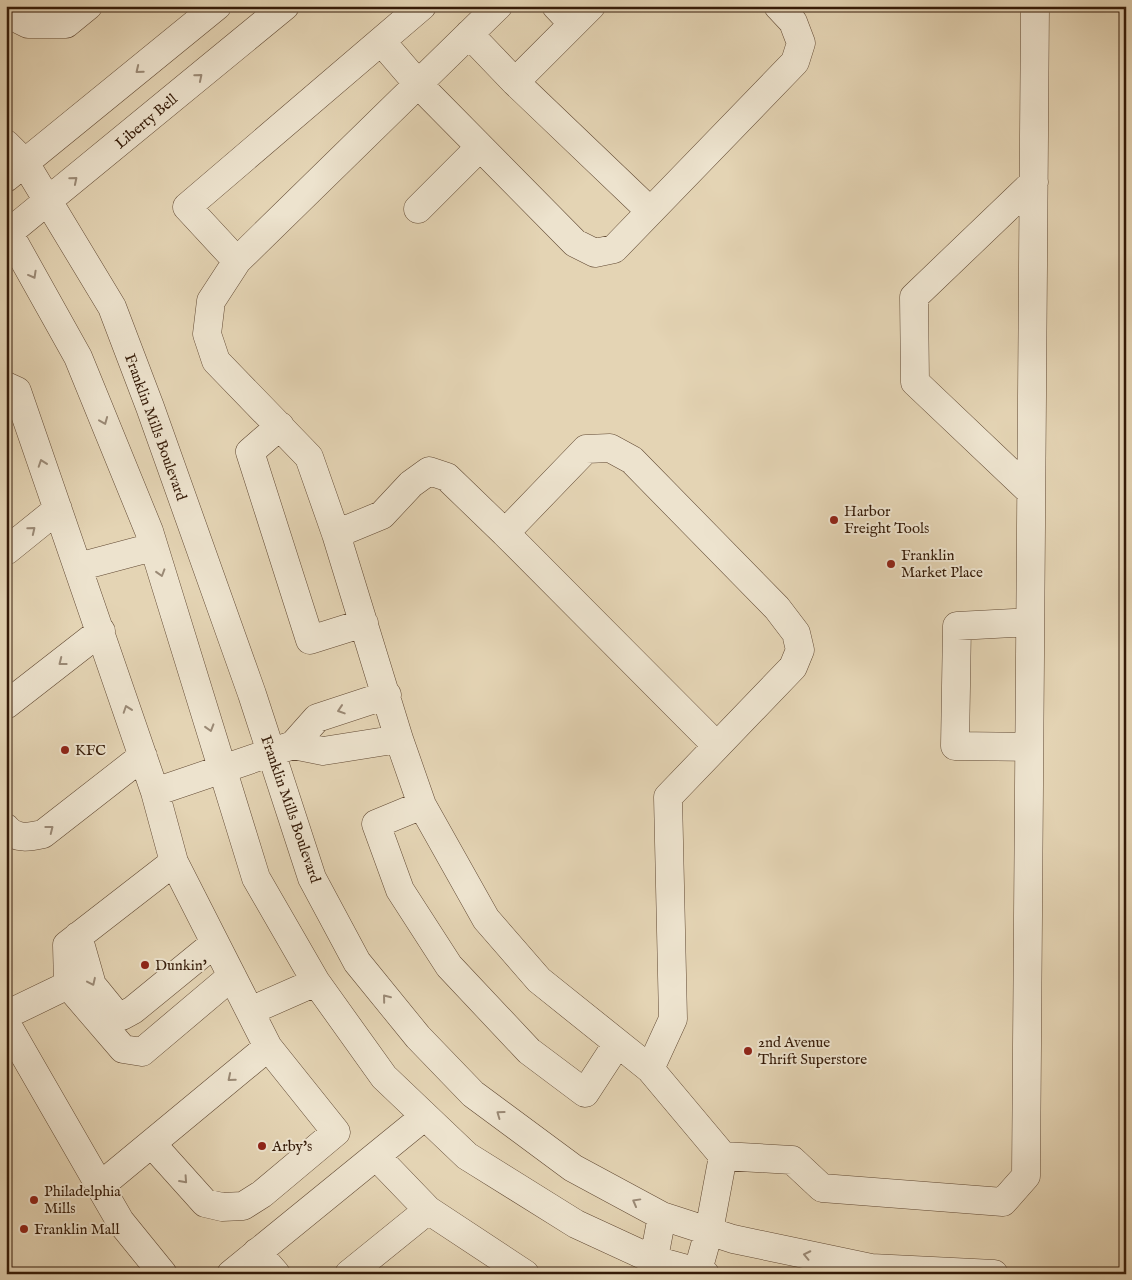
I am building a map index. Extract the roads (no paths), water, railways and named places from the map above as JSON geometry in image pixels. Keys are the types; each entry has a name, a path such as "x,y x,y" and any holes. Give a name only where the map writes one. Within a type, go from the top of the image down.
{"street":[{"path":"6,13 28,24 66,24 88,6"},
{"path":"12,162 218,6"},
{"name":"Liberty Bell","path":"7,232 48,201 285,6"},
{"path":"237,261 187,207 422,6"},
{"path":"498,6 237,261 210,301 207,334 216,361 309,457 336,534 399,739 422,805 486,919 539,980 650,1069 723,1156 792,1160 822,1188 1003,1202 1026,1176 1036,6"},
{"path":"381,41 418,84 575,243 595,253 614,249 795,62 801,43 793,22 778,6"},
{"path":"515,82 574,12"},
{"path":"470,34 515,82 650,211"},
{"path":"418,209 480,146"},
{"name":"Franklin Mills Boulevard","path":"12,162 48,201 112,308 153,416 252,694 282,748 312,878 357,962 418,1037 472,1094 565,1162 662,1216 733,1240 871,1268 994,1274"},
{"path":"1031,492 915,382 914,297 1034,182"},
{"path":"7,232 78,357 153,547 256,878 316,982 384,1077 467,1156 568,1219 653,1267 700,1273 723,1156"},
{"path":"6,386 16,391 58,509 155,792 174,862 268,1047 336,1132 262,1194 244,1206 229,1207 204,1203 152,1144"},
{"path":"280,426 250,452 310,640 364,623"},
{"path":"504,533 586,449 610,448 632,460 778,608 796,633 800,650 793,667 668,797 673,1019 650,1069"},
{"path":"336,534 382,515 411,484 429,471 447,477 717,746"},
{"path":"6,550 58,509"},
{"path":"78,567 153,547"},
{"path":"1029,747 955,746 957,626 1030,622"},
{"path":"6,705 101,632"},
{"path":"155,792 282,748 317,718 387,695"},
{"path":"282,748 323,752 399,739"},
{"path":"6,828 10,833 26,838 43,834 143,756"},
{"path":"422,805 376,824 400,890 449,966 528,1051 585,1093 617,1044"},
{"path":"174,862 67,944 68,986 123,1048 142,1052 232,976"},
{"path":"78,936 92,985 114,1012 122,1016 133,1010 215,943"},
{"path":"250,1011 316,982"},
{"path":"6,1015 68,986"},
{"path":"6,1023 120,1221 163,1274"},
{"path":"100,1186 268,1047"},
{"path":"231,1274 425,1116"},
{"path":"376,1156 428,1210 525,1274"},
{"path":"349,1274 428,1210"},
{"path":"653,1267 662,1216"},
{"path":"257,1252 276,1274"}],"place":[{"name":"Harbor Freight Tools","path":"834,520"},
{"name":"Franklin Market Place","path":"891,564"},
{"name":"KFC","path":"65,750"},
{"name":"Dunkin'","path":"145,965"},
{"name":"2nd Avenue Thrift Superstore","path":"748,1051"},
{"name":"Arby's","path":"262,1146"},
{"name":"Philadelphia Mills","path":"34,1200"},
{"name":"Franklin Mall","path":"24,1229"}]}
